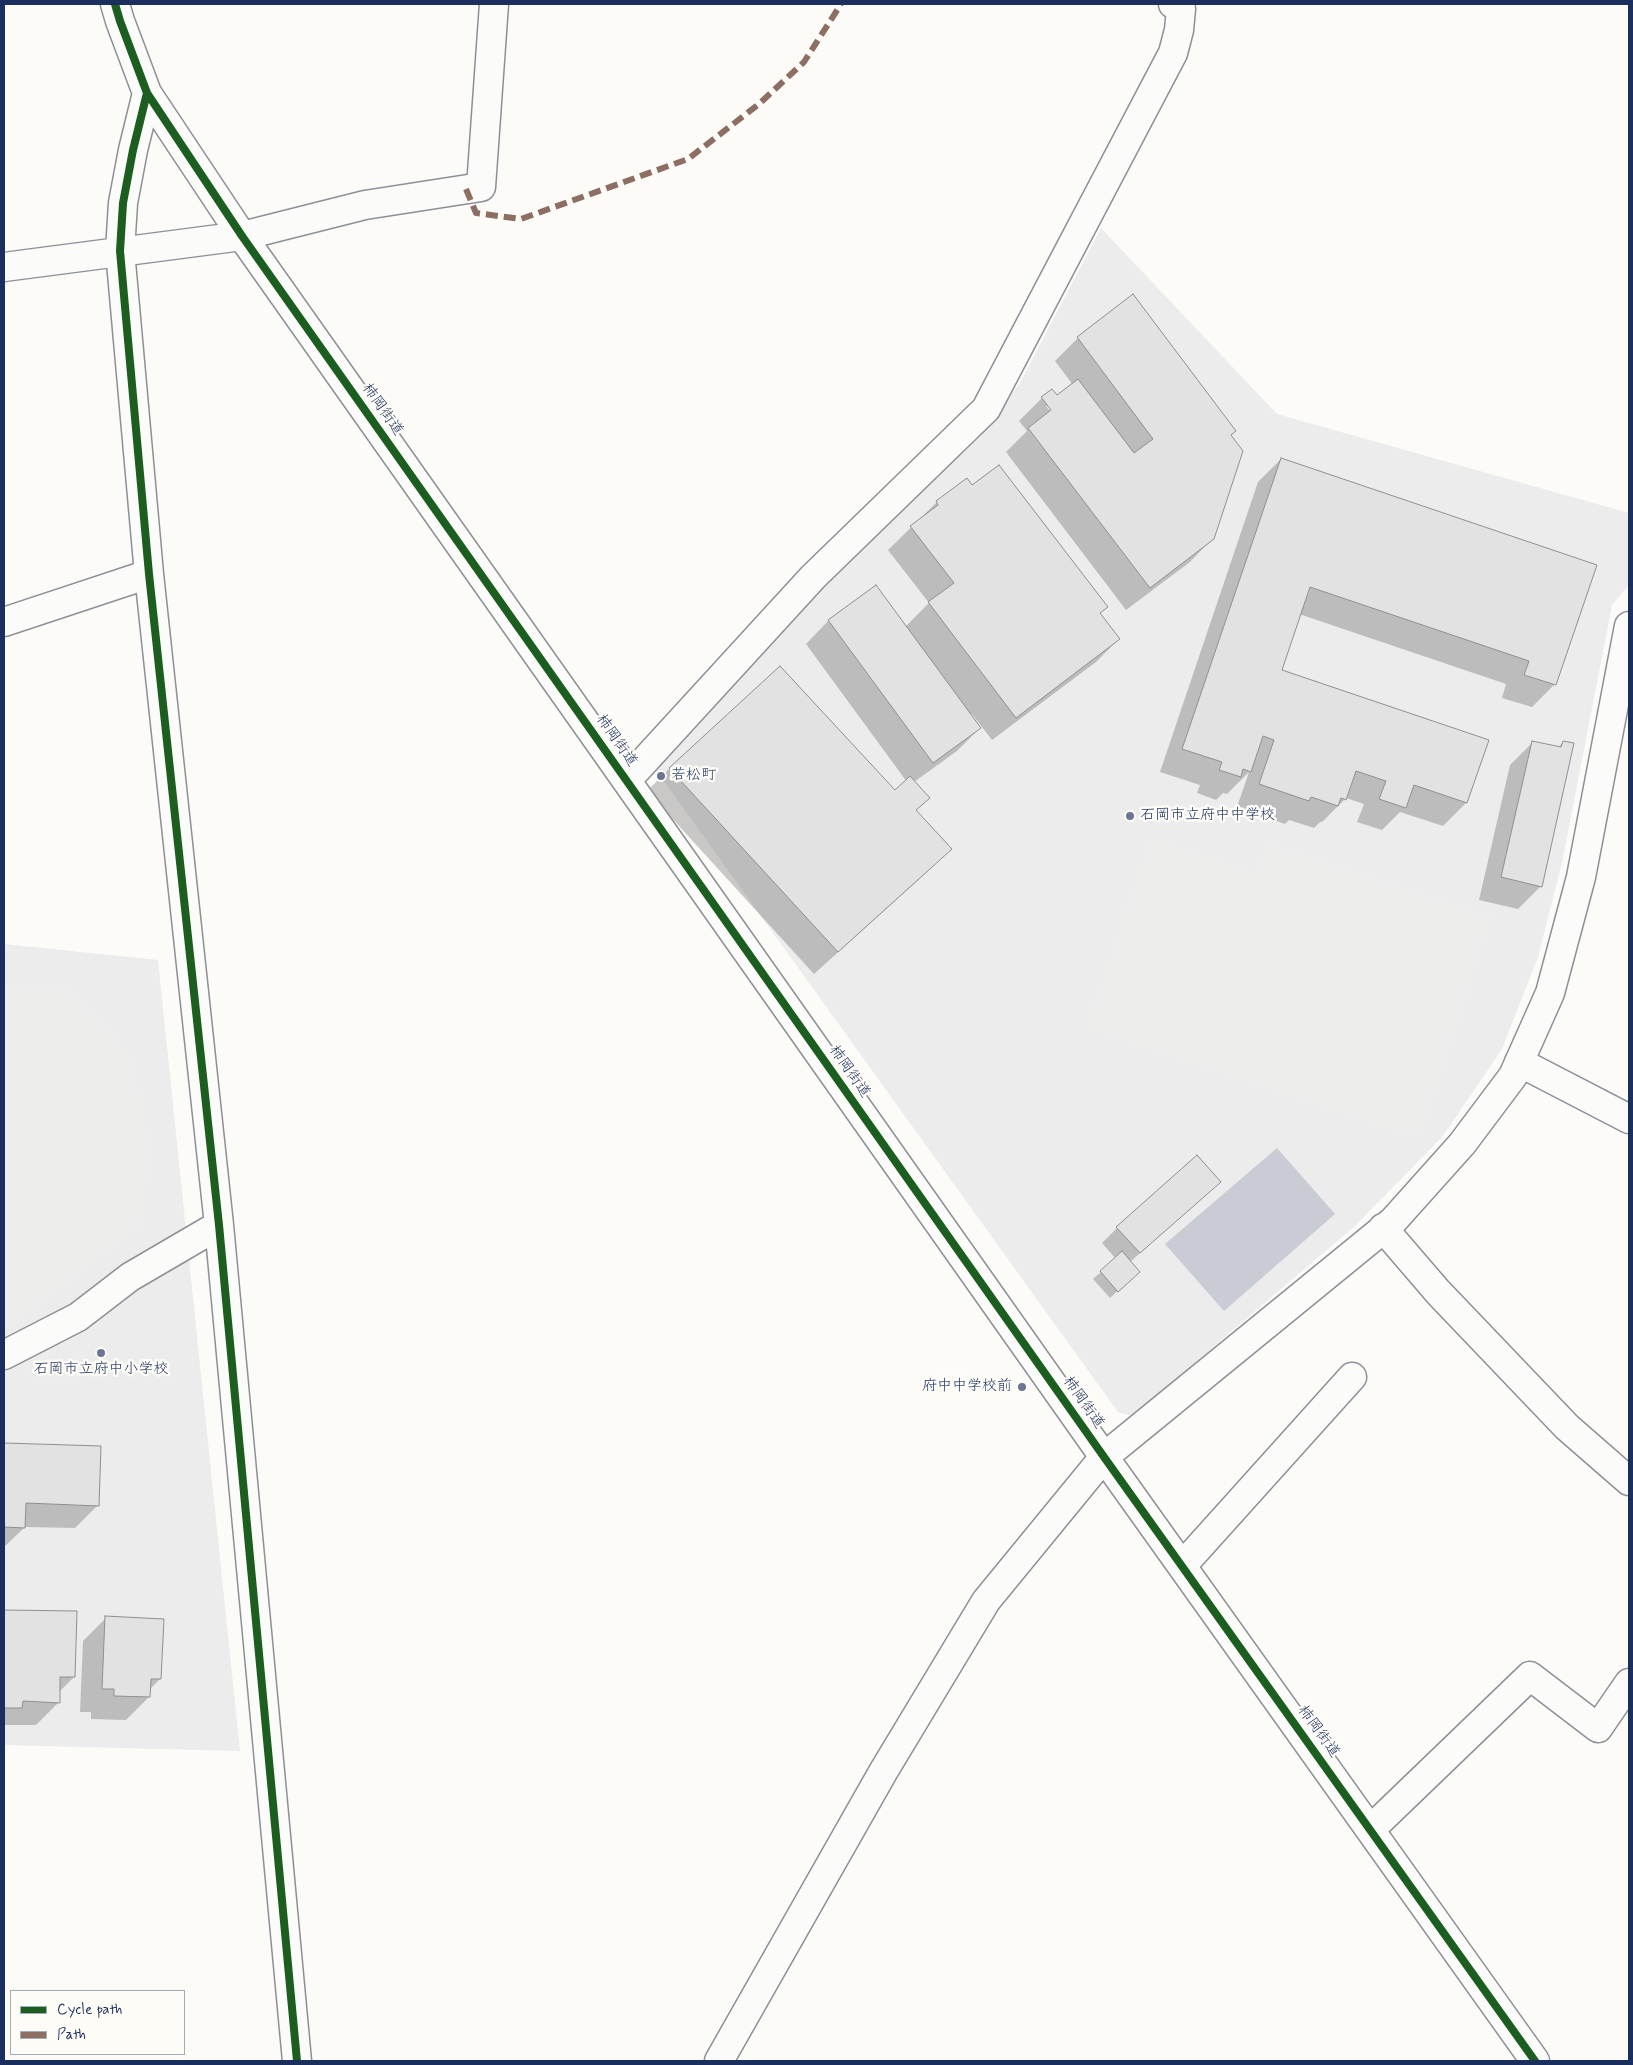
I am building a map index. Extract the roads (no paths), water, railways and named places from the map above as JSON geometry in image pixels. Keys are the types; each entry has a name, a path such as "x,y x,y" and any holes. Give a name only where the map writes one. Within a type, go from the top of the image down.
{"street":[{"name":"柿岡街道","path":"115,4 147,94 242,236 1104,1457 1371,1829 1534,2061"},
{"path":"4,267 242,236 364,205 481,187 494,4"},
{"path":"627,780 813,577 986,409 1173,53 1179,30 1181,9 1173,4"},
{"path":"147,94 126,186 120,251 149,574 219,1225 297,2061"},
{"path":"4,622 149,574"},
{"path":"718,2061 883,1772 986,1601 1104,1457 1393,1220 1462,1144 1512,1076 1550,993 1581,877 1629,626"},
{"path":"1519,1062 1629,1118"},
{"path":"4,1355 78,1317 130,1277 219,1225"},
{"path":"1383,1228 1438,1292 1567,1427 1629,1481"},
{"path":"1182,1566 1352,1377"},
{"path":"1371,1829 1530,1676 1598,1728 1629,1683"}],"place":[{"name":"若松町","path":"661,776"},
{"name":"石岡市立府中中学校","path":"1130,816"},
{"name":"石岡市立府中小学校","path":"101,1353"},
{"name":"府中中学校前","path":"1022,1387"}]}
